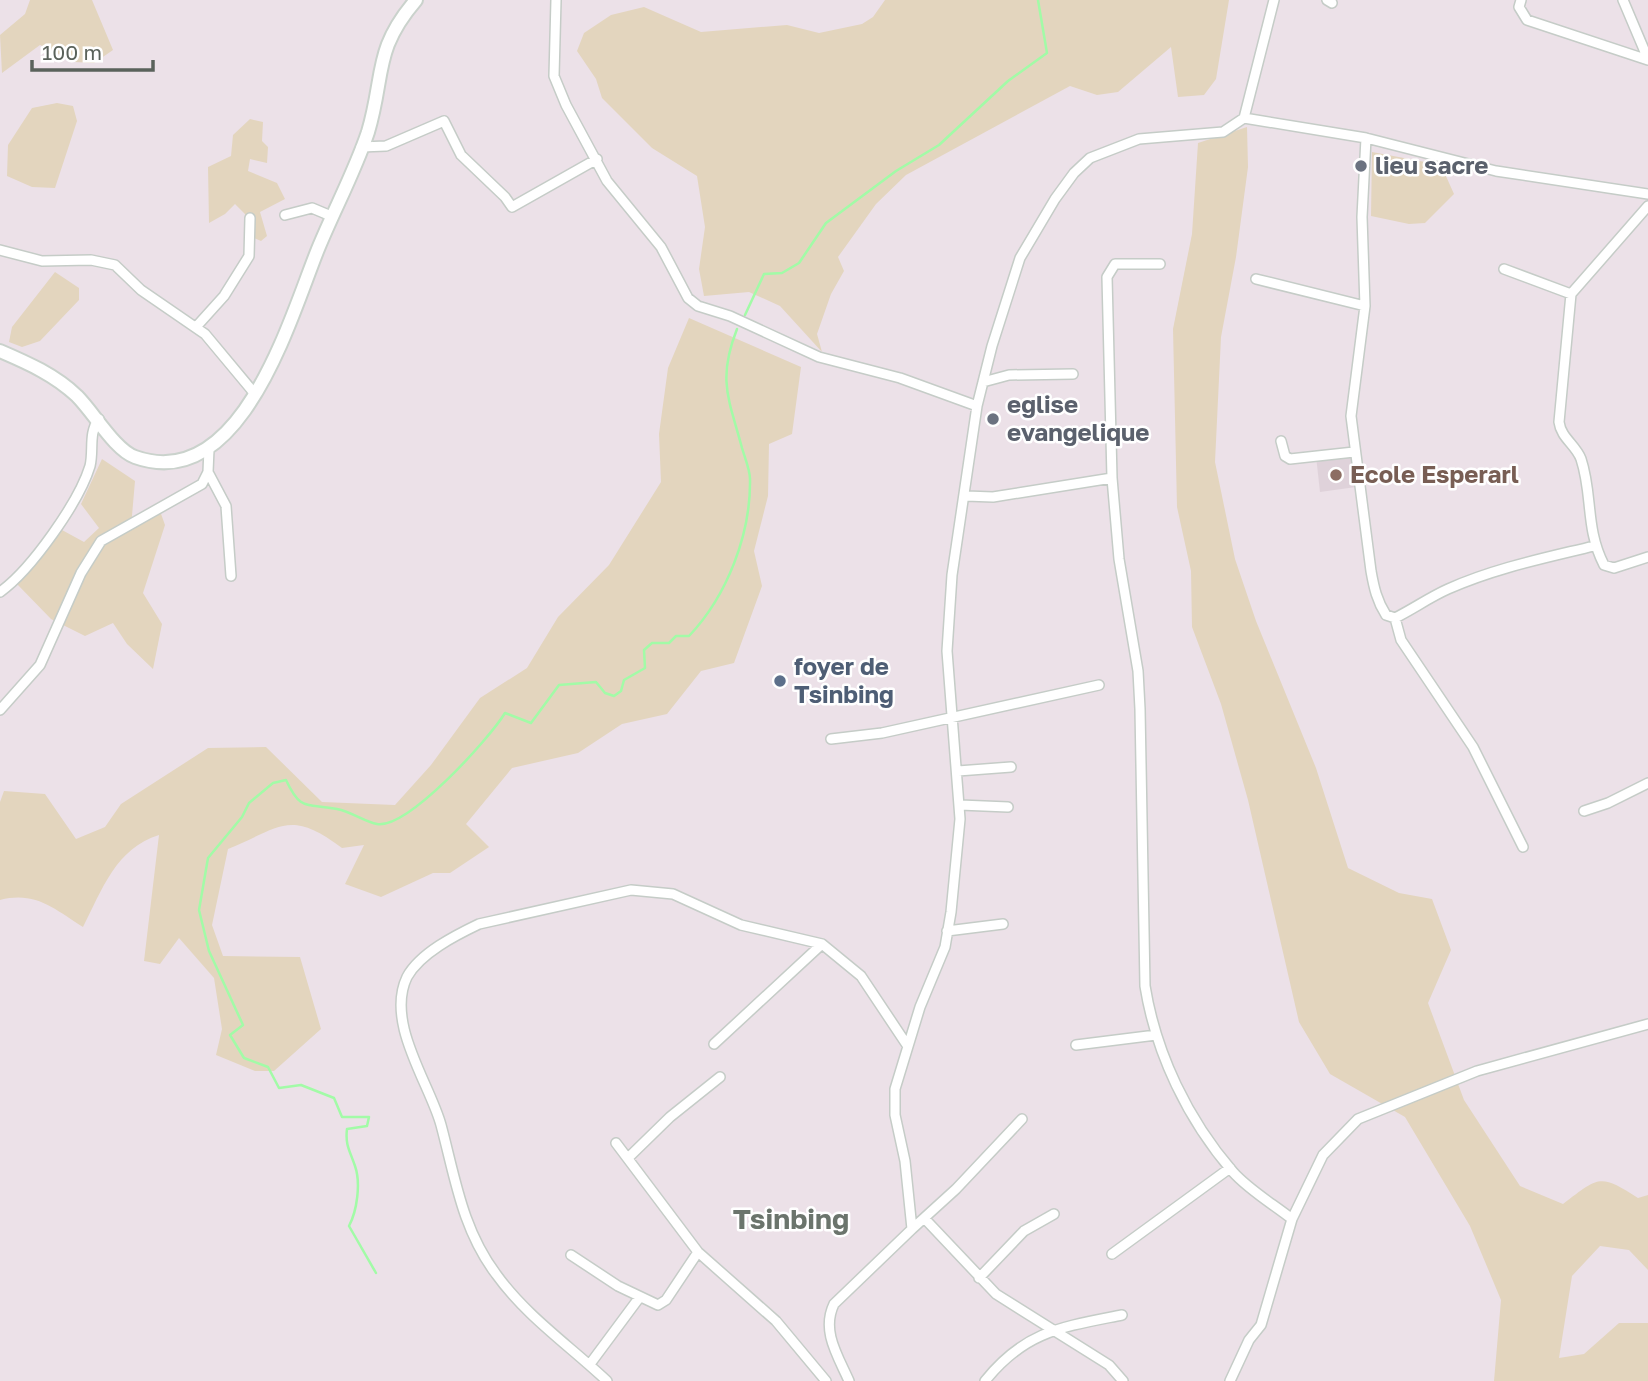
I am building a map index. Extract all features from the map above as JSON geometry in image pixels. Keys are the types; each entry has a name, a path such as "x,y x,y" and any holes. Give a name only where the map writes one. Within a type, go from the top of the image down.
{"main road":[{"path":"0,351 30,363 62,383 99,419 123,451 134,457 170,461 209,449 255,394 276,353 372,116 385,45 391,31 415,0"}],"street":[{"path":"556,0 554,76 607,181 661,247 688,298 698,306 730,316 819,357 900,378 977,406"},
{"path":"912,1229 905,1161 895,1115 895,1089 907,1045 935,975 947,931 956,872 960,805 947,651 950,600 977,406 983,382 1020,258 1074,173 1090,158 1129,142 1223,132 1244,118 1274,0"},
{"path":"1521,0 1519,7 1527,20 1648,59"},
{"path":"1623,0 1648,59"},
{"path":"1244,118 1366,138 1496,171 1648,194"},
{"path":"361,147 386,146 444,121 461,155 512,207 597,159"},
{"path":"1366,138 1362,217 1365,306 1353,388 1354,452 1375,594 1386,615 1395,618 1447,589 1494,572 1547,555 1594,546"},
{"path":"1648,206 1571,294 1559,422 1563,434 1581,458 1594,546 1608,569 1648,557"},
{"path":"285,215 312,208 331,216"},
{"path":"196,327 224,296 249,256 250,218"},
{"path":"0,250 42,261 91,260 115,265 141,290 196,327 214,343 255,394"},
{"path":"1160,264 1115,264 1107,277 1112,478 1119,559 1138,671 1145,986 1156,1035 1181,1097 1230,1168 1292,1219"},
{"path":"1504,269 1571,294"},
{"path":"1256,279 1365,306"},
{"path":"983,382 1009,375 1027,377 1056,372 1073,374"},
{"path":"0,592 16,578 72,505 90,464 93,430 99,419"},
{"path":"1281,441 1285,456 1290,459 1354,452"},
{"path":"0,710 40,665 81,573 101,541 141,517 194,491 202,484 208,472 209,449"},
{"path":"208,472 226,506 231,576"},
{"path":"966,496 993,497 1112,478"},
{"path":"1395,618 1401,640 1473,747 1523,846"},
{"path":"831,739 872,735 1099,685"},
{"path":"958,771 1011,767"},
{"path":"1584,811 1608,803 1648,783"},
{"path":"960,805 1008,807"},
{"path":"607,1381 510,1293 482,1254 457,1195 441,1126 410,1052 403,1003 408,976 433,951 479,924 631,890 673,894 741,925 822,944 861,976 907,1045"},
{"path":"947,931 1003,924"},
{"path":"714,1044 822,944"},
{"path":"1230,1381 1249,1340 1261,1325 1292,1219 1324,1155 1358,1118 1478,1071 1648,1024"},
{"path":"1076,1045 1156,1035"},
{"path":"629,1157 670,1117 720,1077"},
{"path":"849,1381 832,1344 828,1316 834,1304 925,1219 1022,1119"},
{"path":"616,1143 698,1252 776,1321 825,1381"},
{"path":"1112,1254 1230,1168"},
{"path":"979,1278 1024,1231 1054,1214"},
{"path":"925,1219 979,1278 1012,1306 1109,1364 1123,1381"},
{"path":"571,1255 639,1298 662,1303 698,1252"},
{"path":"590,1364 639,1298"},
{"path":"985,1381 1009,1353 1052,1329 1122,1315"}],"shaded area":[{"path":"30,0 92,0 113,50 94,63 75,62 40,45 2,73 0,35 25,14"},
{"path":"885,0 1229,0 1216,79 1204,95 1178,97 1171,47 1118,92 1097,95 1070,86 906,175 876,204 838,257 844,271 831,294 817,334 822,352 780,306 749,292 704,296 699,269 705,227 697,176 652,148 602,98 596,79 577,51 584,33 611,15 644,7 701,32 787,25 819,33 862,24 873,17"},
{"path":"57,103 73,106 77,121 55,188 32,187 7,176 8,145 32,108"},
{"path":"250,119 263,122 262,141 268,147 267,163 250,159 248,171 277,183 285,199 260,212 267,236 261,241 244,234 245,214 235,204 225,214 209,223 208,167 231,156 233,135"},
{"path":"1247,127 1248,167 1236,257 1221,337 1215,462 1235,559 1256,621 1316,768 1348,868 1399,893 1432,899 1451,950 1428,1003 1464,1100 1520,1186 1563,1204 1584,1188 1599,1182 1615,1185 1638,1198 1648,1195 1648,1270 1629,1250 1600,1246 1572,1276 1559,1358 1584,1354 1619,1323 1648,1323 1648,1381 1494,1381 1501,1300 1470,1226 1405,1117 1330,1074 1299,1022 1248,800 1221,704 1192,627 1191,571 1177,507 1173,329 1192,234 1198,143"},
{"path":"1372,152 1441,165 1454,194 1425,223 1409,224 1371,216"},
{"path":"55,272 79,288 79,300 40,341 22,347 9,342 12,327"},
{"path":"689,318 801,367 792,434 769,444 768,496 754,551 762,586 734,663 701,671 667,714 622,724 578,753 512,768 466,824 489,847 450,873 433,873 381,897 345,884 364,845 342,848 309,828 296,825 273,829 228,849 212,925 223,956 300,957 321,1029 274,1071 255,1071 216,1055 222,1029 214,978 179,938 160,964 144,961 159,835 144,841 121,860 104,885 83,927 44,903 24,898 0,900 0,802 4,791 45,794 76,839 105,827 121,804 208,748 266,747 322,802 395,805 431,765 480,698 527,668 558,617 609,565 661,482 659,434 668,368"},
{"name":"Ecole Esperarl","path":"1351,451 1356,487 1320,492 1316,456"},
{"path":"102,459 135,481 131,527 160,511 165,525 143,593 162,624 153,669 127,644 113,623 85,636 51,619 16,583 62,530 84,542 99,528 81,504"}],"waterway":[{"path":"745,315 764,274 782,273 799,263 826,223 896,171 939,145 1008,81 1047,53 1038,0"},
{"path":"376,1273 349,1226 356,1205 358,1180 347,1144 347,1129 367,1126 369,1117 342,1117 334,1098 301,1085 279,1088 268,1067 244,1058 230,1035 243,1025 209,951 199,910 208,858 242,817 249,803 273,783 286,780 301,802 343,810 377,824 391,822 427,798 447,780 483,742 505,713 531,723 559,685 596,682 605,693 614,696 621,691 624,680 645,668 644,650 652,643 669,643 676,636 689,636 703,620 725,583 734,563 746,521 750,475 729,402 726,376 737,329"}],"place":[{"name":"lieu sacre","path":"1361,166"},
{"name":"eglise evangelique","path":"993,419"},
{"name":"Ecole Esperarl","path":"1336,475"},
{"name":"foyer de Tsinbing","path":"780,681"}],"district":[{"name":"Tsinbing","path":"791,1219"}]}
